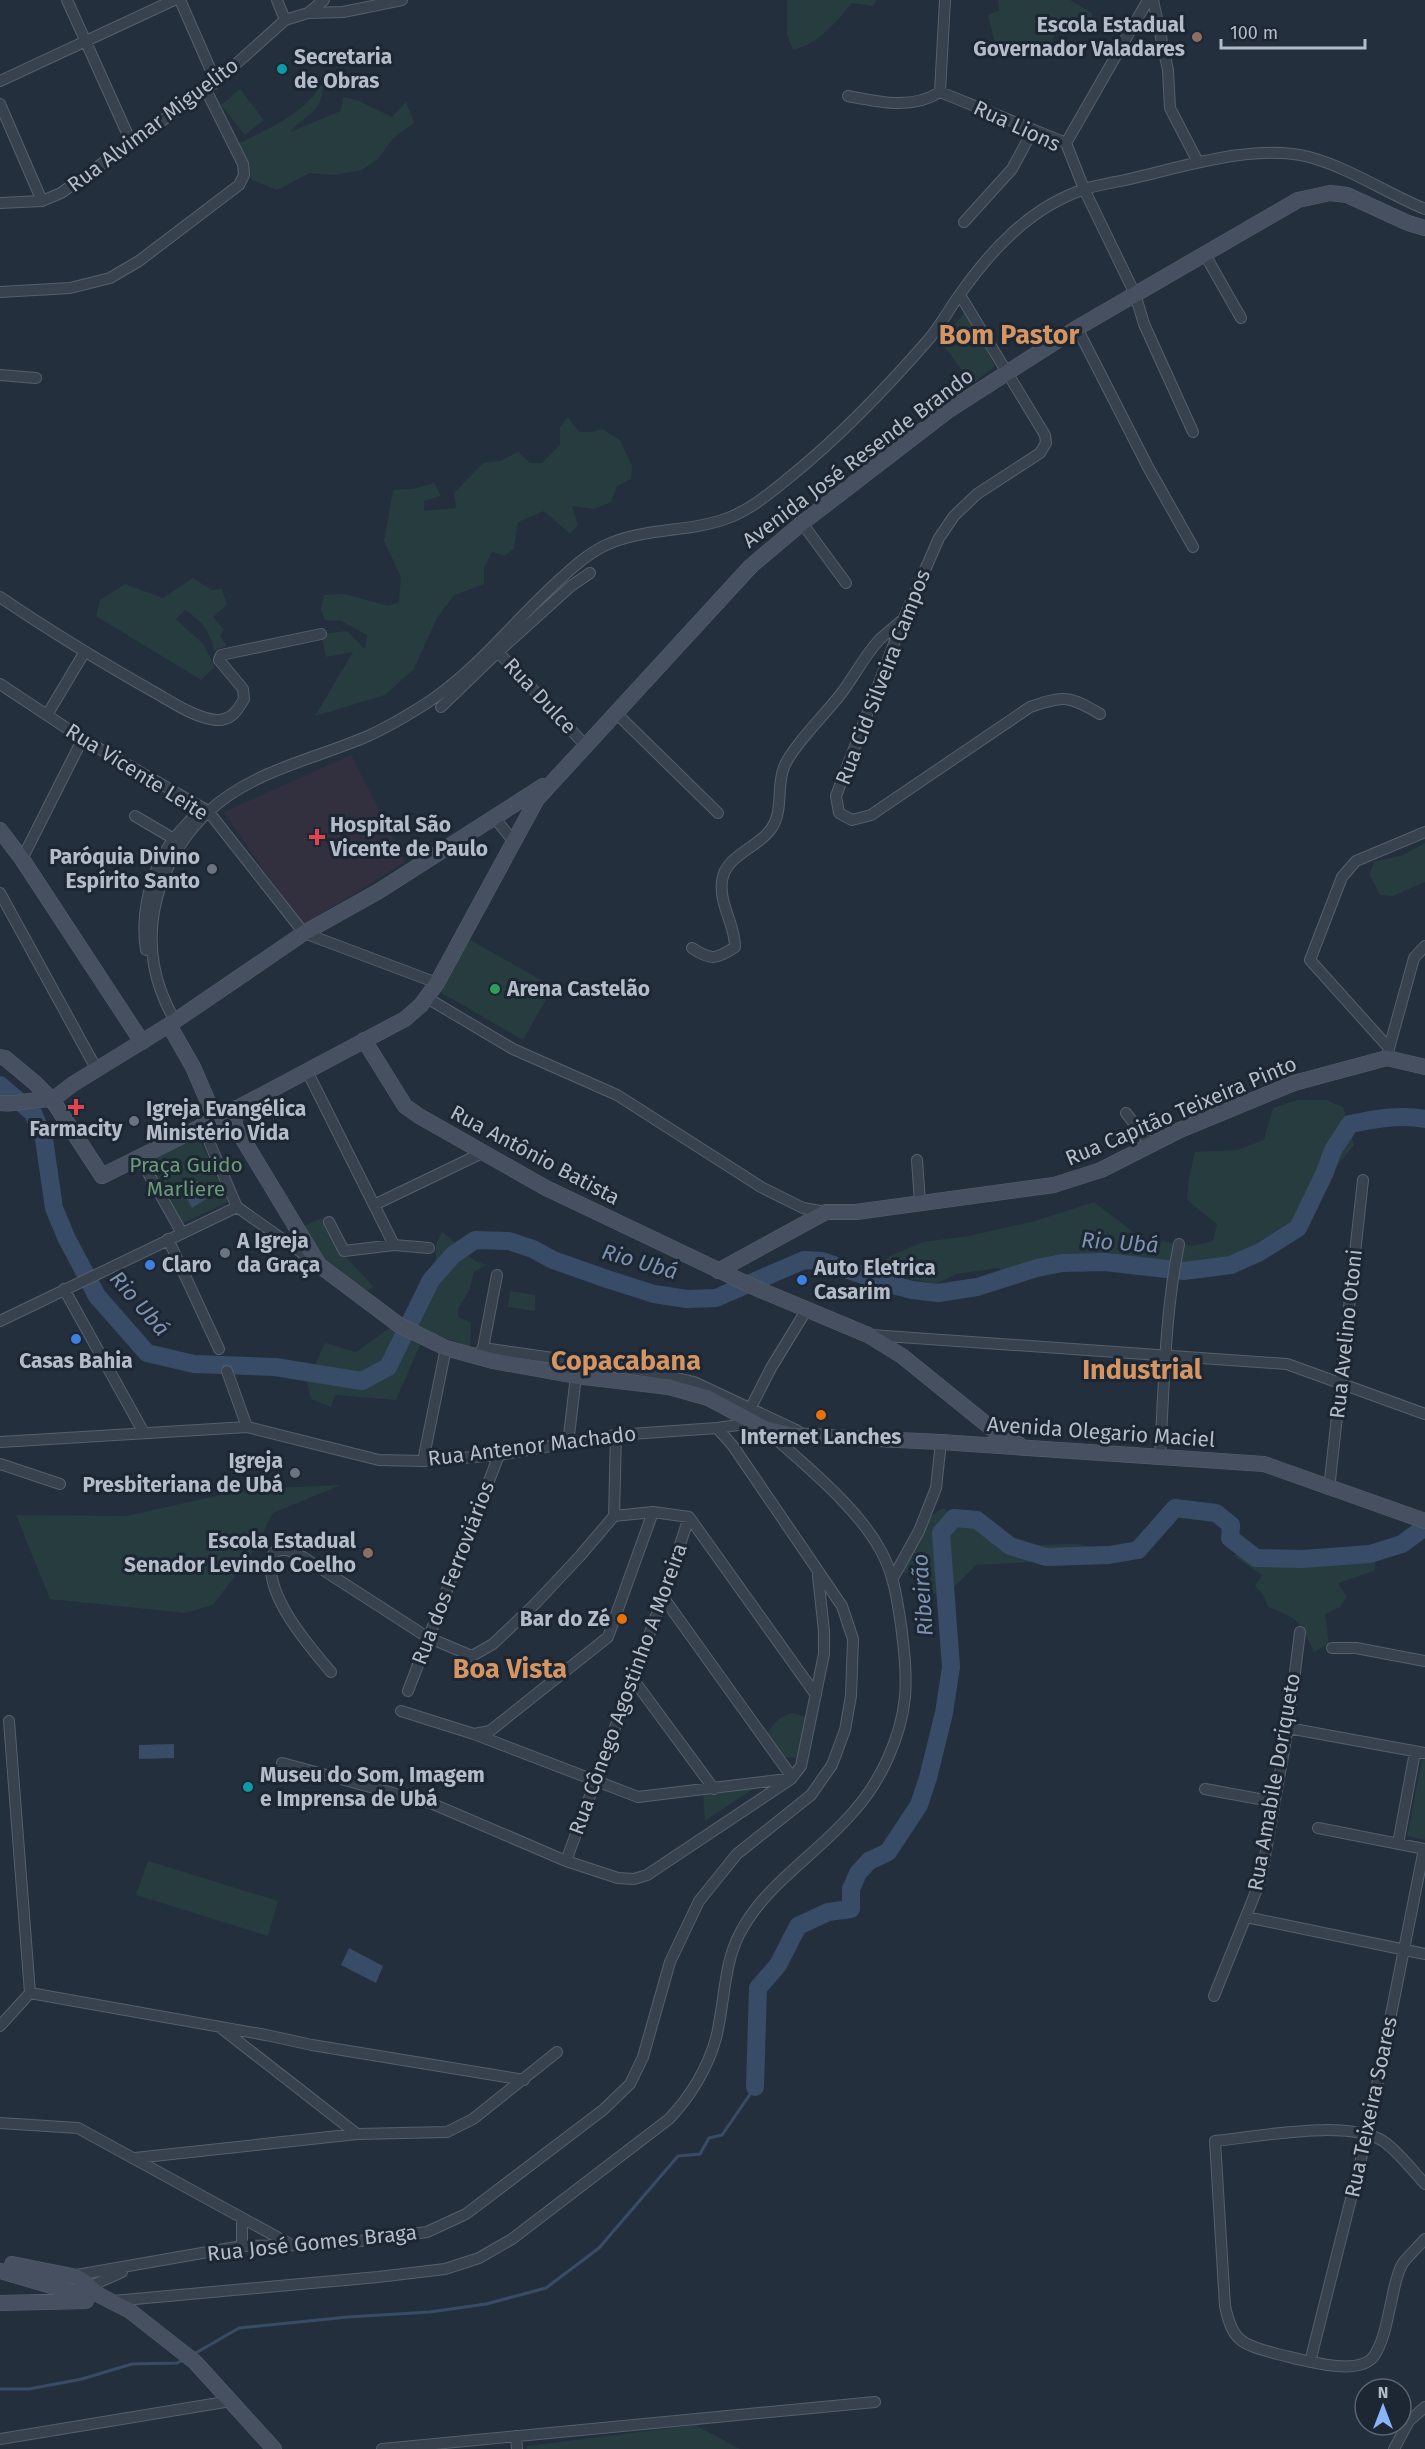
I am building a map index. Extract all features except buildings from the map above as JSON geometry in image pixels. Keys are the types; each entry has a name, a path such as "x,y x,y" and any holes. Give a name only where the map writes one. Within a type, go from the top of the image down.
{"main road":[{"name":"Avenida José Resende Brando","path":"558,776 751,566 802,523 949,410 1077,328 1298,200 1330,193 1347,195 1408,223 1425,228"},
{"path":"55,1106 97,1070 172,1023 304,933 379,891 558,776"},
{"path":"2,1056 31,1092 55,1106 102,1176 405,1019 427,998 437,983 537,799 558,776"},
{"path":"0,830 22,859 142,1042"},
{"path":"172,1023 215,1118 235,1126"},
{"name":"Rua Antônio Batista","path":"364,1040 405,1106 482,1153 546,1188 725,1274 868,1335 902,1356 942,1386 996,1432 1025,1448"},
{"path":"1388,1053 1425,1067"},
{"name":"Rua Capitão Teixeira Pinto","path":"725,1274 826,1212 856,1212 1054,1185 1101,1170 1180,1130 1294,1083 1388,1053"},
{"path":"7,1104 31,1092"},
{"path":"236,1108 235,1126 319,1265"},
{"name":"Avenida Olegario Maciel","path":"319,1265 399,1325 446,1348 480,1352 493,1361 576,1376 669,1387 708,1398 752,1420 791,1435 941,1442 1264,1464 1329,1489 1419,1519"},
{"path":"961,1444 970,1440 976,1431 976,1417"},
{"path":"0,2262 62,2276 70,2286"},
{"path":"0,2271 93,2290 130,2311 183,2350 273,2449"},
{"path":"0,2303 113,2301"}],"street":[{"path":"67,0 131,142"},
{"path":"0,81 174,0"},
{"path":"180,0 216,82"},
{"path":"277,0 285,20"},
{"name":"Rua Alvimar Miguelito","path":"0,203 42,201 61,194 206,90 285,20 308,12 324,0"},
{"path":"308,12 351,11 402,0"},
{"path":"848,96 884,103 902,103 931,98 940,92 945,0"},
{"path":"1066,143 1148,0"},
{"path":"1153,0 1168,70 1170,108 1198,162"},
{"path":"0,292 70,288 110,278 139,261 239,185 244,175 243,164 206,90"},
{"name":"Rua Lions","path":"940,92 1066,143 1084,189 1135,294 1144,324 1193,432"},
{"path":"0,104 42,201"},
{"path":"964,222 1012,169 1033,130"},
{"path":"495,650 574,567 602,547 647,532 703,525 724,519 747,510 795,472 879,393 928,340 960,295 1011,233 1051,203 1084,189 1198,162 1288,152 1335,166 1425,209"},
{"path":"1204,253 1241,318"},
{"path":"960,295 1008,372"},
{"path":"1077,328 1193,547"},
{"name":"Rua Cid Silveira Campos","path":"1008,372 1045,435 1046,443 1040,453 977,494 954,516 939,538 903,620 836,795 839,813 852,820 871,815 1030,707 1052,699 1076,699 1100,714"},
{"path":"0,375 36,378"},
{"path":"802,523 846,583"},
{"path":"167,1002 151,974 145,947 144,919 156,874 174,839 205,809 237,790 278,770 369,735 429,701 590,573"},
{"path":"0,597 84,653 175,704 203,717 218,720 230,717 244,699 243,689 219,660 221,655 321,634"},
{"path":"692,948 706,957 721,957 735,947 732,924 721,897 725,871 730,862 759,843 772,829 777,820 784,767 791,755 840,695 880,639 903,620"},
{"name":"Rua Dulce","path":"441,707 495,650 587,745"},
{"path":"47,715 84,653"},
{"name":"Rua Vicente Leite","path":"0,684 83,738 205,809 304,933"},
{"path":"616,713 718,813"},
{"path":"22,859 83,738"},
{"path":"172,1023 154,968 151,926 163,878 171,860 205,809"},
{"path":"135,816 174,839"},
{"path":"494,817 514,842"},
{"path":"1388,1053 1310,960 1342,877 1356,861 1425,832"},
{"path":"0,893 97,1070"},
{"path":"304,933 437,983"},
{"path":"1388,1053 1414,958 1425,946"},
{"path":"427,998 513,1049 617,1095 761,1187 803,1208 826,1212"},
{"path":"307,1071 394,1245"},
{"path":"1126,1113 1151,1145"},
{"path":"215,1118 210,1144 237,1207 319,1265"},
{"path":"374,1205 482,1153"},
{"path":"139,1157 182,1233"},
{"path":"917,1160 920,1202"},
{"name":"Rua Avelino Otoni","path":"1329,1489 1363,1180"},
{"path":"0,1321 97,1272 237,1207"},
{"path":"329,1222 344,1251 394,1245 429,1248"},
{"path":"168,1239 219,1349"},
{"path":"1160,1456 1166,1355 1173,1278 1179,1244"},
{"path":"113,2301 445,2269 479,2258 512,2239 669,2119 682,2106 697,2082 716,2039 729,1959 740,1933 754,1910 854,1812 875,1785 895,1739 905,1698 905,1660 893,1578 880,1550 864,1527 833,1492 752,1420 694,1382 651,1372 480,1352 497,1275"},
{"path":"69,1287 144,1433"},
{"path":"733,1446 732,1440 735,1435 752,1420 771,1368 807,1310"},
{"path":"868,1335 1287,1364 1425,1414"},
{"path":"902,1356 898,1351 898,1346 909,1338"},
{"path":"423,1461 446,1348"},
{"path":"227,1371 247,1427"},
{"path":"568,1444 576,1376"},
{"path":"752,1420 807,1435"},
{"name":"Rua Antenor Machado","path":"0,1442 247,1427 379,1460 423,1461 499,1455 616,1435 717,1428 752,1420"},
{"name":"Rua José Gomes Braga","path":"136,2266 242,2246 329,2245 427,2232 466,2214 603,2110 630,2084 644,2057 670,1962 699,1901 736,1854 810,1795 832,1765 845,1730 851,1696 853,1639 842,1606 733,1446 717,1428"},
{"path":"331,1672 306,1642 286,1612 270,1578 269,1562 274,1552 285,1549 303,1557 427,1637 472,1656 493,1644 580,1556 614,1516 616,1435"},
{"path":"893,1578 919,1531 936,1488 941,1442"},
{"name":"Rua dos Ferroviários","path":"408,1691 499,1455"},
{"path":"0,1464 60,1484"},
{"path":"614,1516 653,1512 689,1516 816,1695"},
{"path":"474,1734 490,1731 608,1637 653,1512"},
{"name":"Rua Cônego Agostinho A Moreira","path":"566,1861 663,1597 689,1516"},
{"path":"282,1763 433,1804 566,1861 618,1878 633,1879 647,1875 791,1778 801,1767 824,1654 825,1631 818,1573"},
{"path":"663,1597 791,1778"},
{"name":"Rua Amabile Doriqueto","path":"1214,1996 1261,1879 1288,1728 1300,1632"},
{"path":"1332,1648 1356,1648 1425,1661"},
{"path":"633,1679 714,1789"},
{"path":"401,1711 474,1734 638,1797 791,1778"},
{"path":"0,2026 30,1993 5,1737 9,1721"},
{"path":"1288,1728 1420,1753 1398,1844"},
{"path":"1205,1789 1275,1802"},
{"path":"1318,1828 1424,1849"},
{"name":"Rua Teixeira Soares","path":"1310,2362 1367,2135 1424,1849"},
{"path":"1246,1917 1425,1953"},
{"path":"30,1993 219,2026 312,2045 524,2080"},
{"path":"219,2026 357,2134"},
{"path":"135,2158 357,2134 447,2132 473,2119 557,2052"},
{"path":"0,2123 78,2128 290,2245"},
{"path":"1425,2184 1386,2142 1367,2135 1327,2129 1215,2142 1225,2306 1230,2327 1240,2341 1310,2362 1352,2367 1364,2364 1374,2357 1381,2341 1402,2264 1425,2240"},
{"path":"242,2218 242,2246"},
{"path":"70,2286 136,2266"},
{"path":"93,2290 136,2266"},
{"path":"0,2439 231,2401"},
{"path":"382,2449 875,2402"},
{"path":"1394,2449 1409,2421 1425,2407"},
{"path":"516,2436 517,2449"}],"shaded area":[{"name":"Hospital São Vicente de Paulo","path":"351,755 405,862 302,926 224,812"}],"green space":[{"path":"787,0 877,0 873,6 852,3 819,37 793,50 787,35"},
{"path":"998,0 1070,0 1092,13 1092,23 1077,29 1059,26 1052,41 1052,55 1025,50 998,54 988,15 999,10"},
{"path":"323,83 317,107 290,132 341,111 343,97 359,101 392,117 406,102 414,123 393,138 378,159 362,170 334,175 310,173 277,190 252,180 234,146 294,113 305,105"},
{"path":"240,89 264,120 245,135 221,105"},
{"path":"965,312 995,366 972,384 940,341"},
{"path":"568,417 579,432 593,432 602,429 620,440 632,466 631,479 617,486 611,502 594,509 572,506 578,525 570,534 544,511 518,522 514,548 505,556 492,552 484,568 484,584 454,595 437,618 414,669 385,695 315,716 353,652 326,657 321,634 347,631 365,649 367,635 341,621 325,620 321,609 324,595 344,594 389,606 399,602 401,577 384,541 393,490 412,489 434,483 441,496 424,501 424,511 456,508 454,493 483,463 500,461 518,452 530,463 542,463 560,445 560,427"},
{"path":"193,578 211,590 222,589 227,605 213,617 224,630 220,635 226,646 214,651 208,632 196,618 185,610 176,619 203,644 215,667 201,680 96,616 100,600 125,584 163,598"},
{"path":"1425,843 1425,882 1393,896 1380,895 1369,874 1375,861 1401,856"},
{"name":"Arena Castelão","path":"467,938 553,987 523,1040 437,990"},
{"path":"1297,1100 1326,1100 1343,1107 1354,1145 1292,1221 1234,1257 1188,1263 1060,1256 1011,1276 997,1268 956,1274 936,1284 906,1278 868,1276 890,1256 923,1242 969,1236 1035,1221 1094,1202 1141,1238 1193,1246 1213,1241 1217,1224 1187,1200 1195,1152 1237,1150 1264,1140 1273,1108"},
{"name":"Praça Guido Marliere","path":"196,1130 228,1202 179,1225 144,1159"},
{"path":"324,1217 342,1253 374,1287 365,1292 326,1262 302,1227"},
{"path":"442,1232 471,1258 486,1265 474,1272 469,1291 458,1308 458,1317 471,1323 470,1347 432,1333 419,1347 396,1400 335,1395 331,1407 311,1399 307,1382 325,1343 356,1352 388,1329 408,1328 417,1306 417,1286 436,1261 436,1244"},
{"path":"510,1291 535,1295 535,1311 508,1307"},
{"path":"341,1485 273,1513 251,1555 213,1605 185,1613 50,1599 16,1515 126,1516 247,1489"},
{"path":"944,1508 954,1518 971,1514 996,1525 1008,1538 1035,1545 1077,1544 1106,1550 1109,1555 1106,1563 1047,1561 976,1565 951,1590 934,1594 929,1584 932,1572 902,1573 923,1527 929,1519"},
{"path":"1232,1555 1374,1556 1376,1563 1374,1571 1338,1583 1347,1597 1340,1607 1325,1614 1329,1644 1314,1652 1298,1623 1287,1615 1268,1607 1263,1594 1255,1586 1262,1575"},
{"path":"792,1713 807,1717 798,1758 783,1757 768,1734 777,1720"},
{"path":"1423,1755 1425,1755 1425,1840 1407,1836"},
{"path":"759,1785 705,1821 703,1793"},
{"path":"148,1861 278,1901 268,1936 136,1895"},
{"path":"695,2425 740,2449 527,2449 527,2446"}],"water":[{"path":"198,1181 208,1198 192,1208 182,1191"},
{"path":"174,1744 174,1758 139,1759 139,1745"},
{"path":"349,1948 383,1966 376,1983 341,1965"}],"waterway":[{"name":"Rio Ubá","path":"0,1085 33,1113 44,1139 54,1208 66,1237 97,1296 147,1353 194,1364 275,1367 362,1381 388,1367 431,1280 453,1255 475,1240 509,1241 533,1249 553,1260 607,1279 654,1294 687,1299 716,1298 804,1260 822,1261 886,1283 912,1290 938,1293 977,1287 1037,1268 1062,1263 1105,1262 1184,1271 1231,1265 1260,1252 1298,1228 1333,1150 1350,1124 1397,1117 1425,1119"},
{"name":"Ribeirão","path":"755,2087 758,1988 778,1965 798,1926 828,1912 851,1909 851,1889 858,1873 869,1861 888,1852 919,1805 944,1713 951,1667 941,1533 954,1518 977,1520 1010,1546 1046,1557 1109,1555 1138,1550 1175,1508 1216,1513 1231,1525 1230,1538 1256,1558 1303,1559 1370,1554 1402,1544 1425,1527"},
{"path":"194,2354 239,2328 348,2317 430,2312 486,2304 546,2288 599,2248 678,2156 700,2154 709,2138 722,2135 755,2087"},
{"path":"0,2389 29,2389 82,2379 132,2364 177,2363 183,2360"}],"place":[{"name":"Escola Estadual Governador Valadares","path":"1197,37"},
{"name":"Secretaria de Obras","path":"282,69"},
{"name":"Hospital São Vicente de Paulo","path":"317,837"},
{"name":"Paróquia Divino Espírito Santo","path":"212,869"},
{"name":"Arena Castelão","path":"495,989"},
{"name":"Farmacity","path":"76,1107"},
{"name":"Igreja Evangélica Ministério Vida","path":"134,1121"},
{"name":"A Igreja da Graça","path":"225,1253"},
{"name":"Claro","path":"150,1265"},
{"name":"Auto Eletrica Casarim","path":"802,1280"},
{"name":"Casas Bahia","path":"76,1339"},
{"name":"Internet Lanches","path":"821,1415"},
{"name":"Igreja Presbiteriana de Ubá","path":"295,1473"},
{"name":"Escola Estadual Senador Levindo Coelho","path":"368,1553"},
{"name":"Bar do Zé","path":"622,1619"},
{"name":"Museu do Som, Imagem e Imprensa de Ubá","path":"248,1787"}],"district":[{"name":"Bom Pastor","path":"1009,335"},
{"name":"Copacabana","path":"626,1361"},
{"name":"Industrial","path":"1142,1370"},
{"name":"Boa Vista","path":"510,1669"}]}
